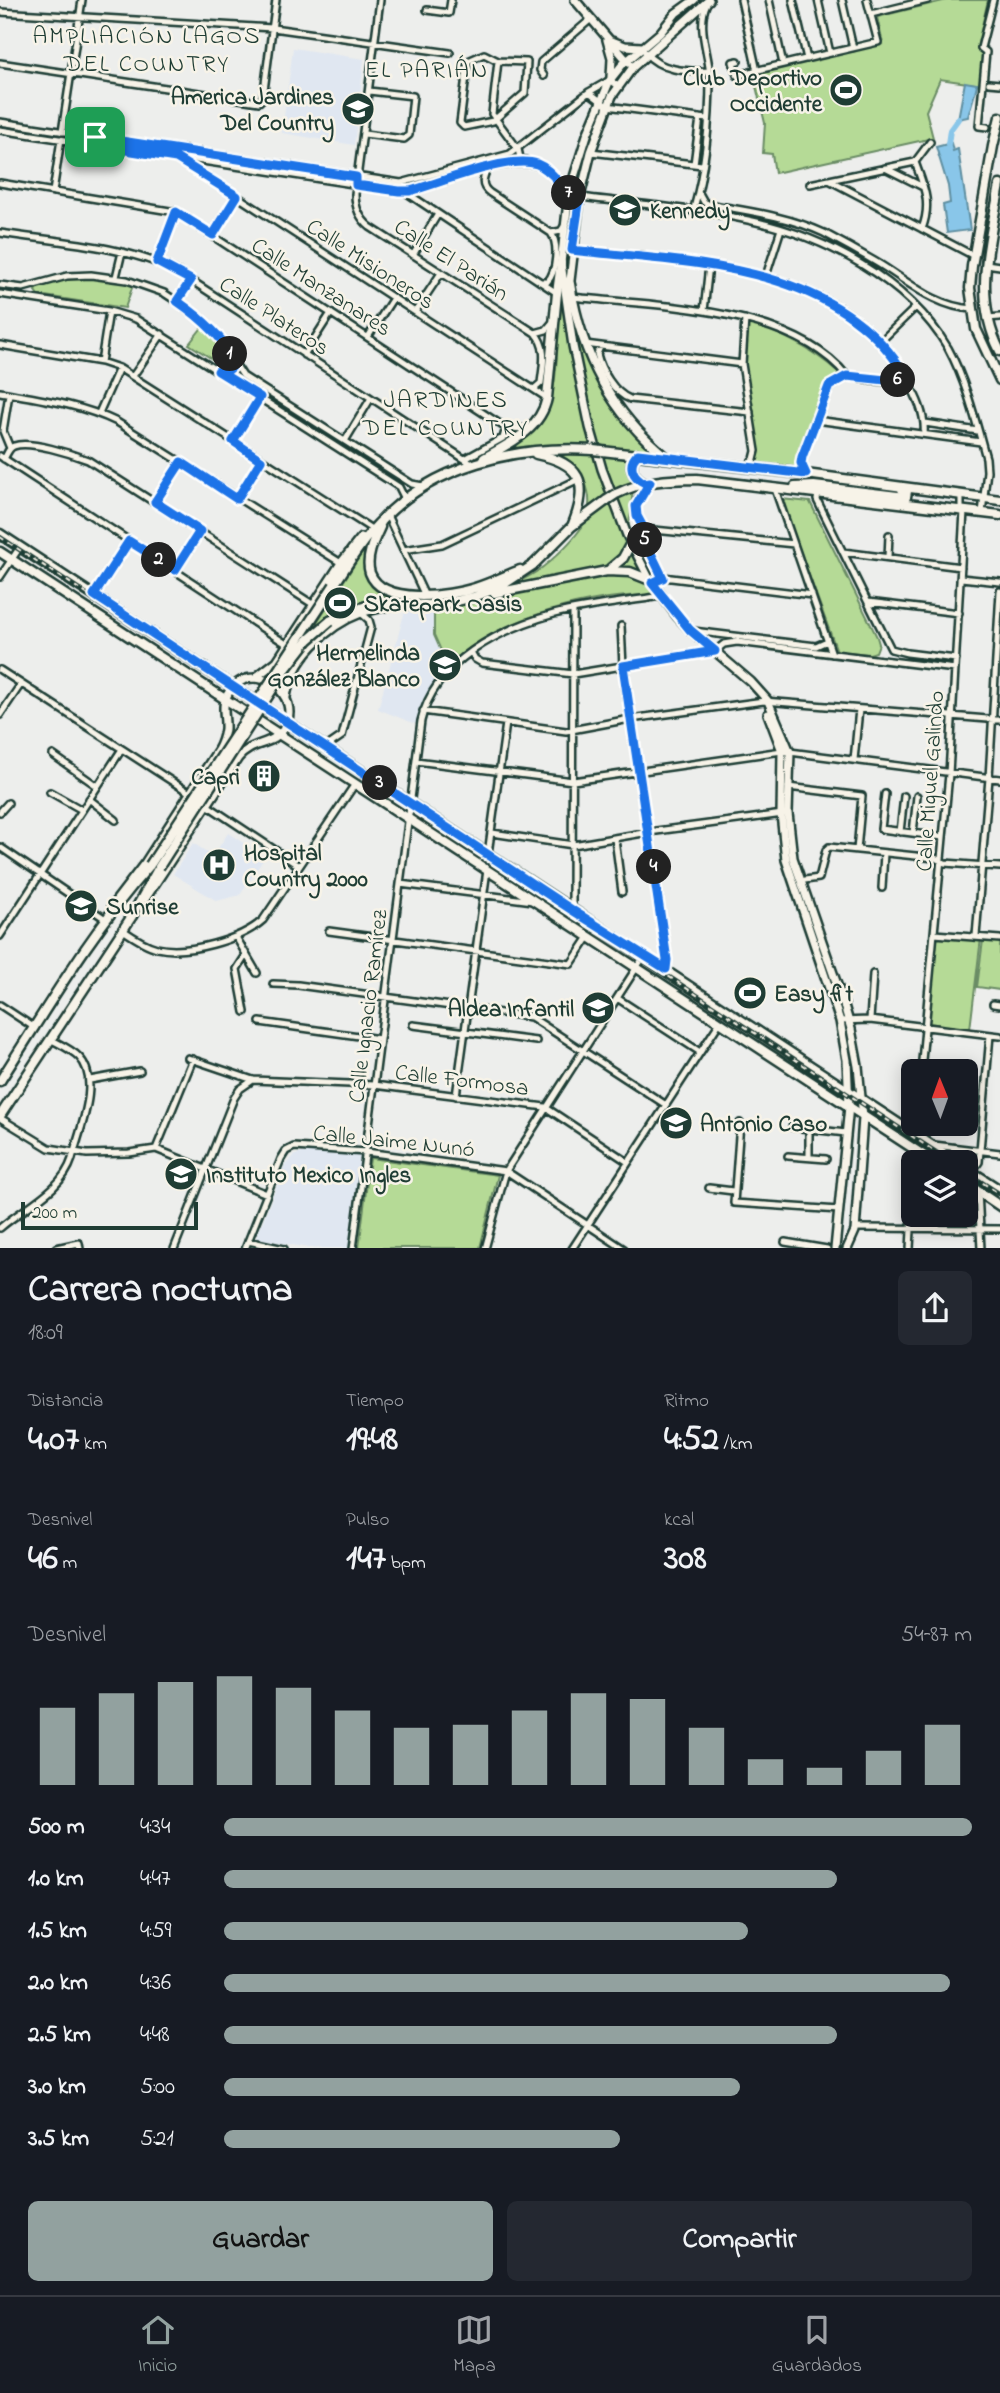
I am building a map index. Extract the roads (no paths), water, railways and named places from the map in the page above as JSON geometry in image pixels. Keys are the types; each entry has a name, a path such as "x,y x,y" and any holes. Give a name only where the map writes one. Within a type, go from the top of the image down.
{"main road":[{"path":"575,0 633,67"},
{"path":"254,678 272,667 341,564 374,526 405,499 530,428 541,417 547,398 569,194 587,135 604,105 645,51 676,13 694,0"},
{"path":"610,80 627,61 689,18 708,0"},
{"path":"676,13 689,18"},
{"path":"607,38 645,51"},
{"path":"607,38 611,53 610,80 580,197 572,250 570,300 579,377 599,459 615,507 651,581 690,630 751,682 765,700 786,751 786,860 840,1021 846,1060 849,1106 835,1248"},
{"path":"1000,117 971,277 972,309 978,334 1000,380"},
{"path":"1000,185 986,264 984,292 987,318 1000,351"},
{"path":"561,263 584,344 598,376 621,412 668,458"},
{"path":"468,461 548,449 598,451 806,474 1000,500"},
{"path":"526,453 561,460 574,470 579,479 582,496 572,526"},
{"path":"638,454 633,459 632,470 637,478 648,482"},
{"path":"482,594 500,587 533,565 572,526 607,500 648,482 697,480 1000,515"},
{"path":"775,489 814,486 906,497 905,489 892,485"},
{"path":"387,515 377,533 370,556 371,575 389,591 425,596 475,588 533,565"},
{"path":"132,916 154,866 374,526"},
{"path":"0,534 666,969 901,1126"},
{"path":"607,571 620,562 631,543"},
{"path":"0,552 915,1149"},
{"path":"0,1080 128,890 154,866 284,671 308,640 330,621 347,612 373,604 439,605 482,594 607,571 630,572 651,581"},
{"path":"0,1117 230,769 247,748 278,735 287,722 286,698 289,680 302,661 335,626 361,613 394,604"},
{"path":"272,667 277,679 289,680"},
{"path":"99,931 99,925 145,863 213,759 223,739 223,707 233,687 246,679 254,678 273,683 286,698"},
{"path":"225,723 229,730 243,741 260,743"},
{"path":"213,759 219,754 228,755 232,762 230,769"},
{"path":"784,814 793,858 849,1020 858,1066 863,1116 855,1228 847,1248"},
{"path":"917,1136 939,1150"},
{"path":"978,1176 997,1189 989,1198"},
{"path":"978,1191 1000,1206"}],"street":[{"path":"62,132 82,0"},
{"path":"0,63 258,102 263,98 276,0"},
{"name":"Calle El Parián","path":"380,0 364,134 356,177 355,205 365,223 535,333"},
{"path":"427,10 449,13 451,0"},
{"path":"693,212 708,119 709,71 702,22 708,0"},
{"path":"741,0 757,71"},
{"path":"769,0 783,64"},
{"path":"793,0 807,59"},
{"path":"817,0 830,53"},
{"path":"842,0 853,48"},
{"path":"738,61 733,62 737,75 878,42 867,0"},
{"path":"871,14 900,3 928,0"},
{"path":"986,127 979,126 986,51 981,48 993,0"},
{"path":"0,12 273,28 450,53"},
{"path":"544,76 540,70 541,62 591,19"},
{"path":"645,51 657,63 669,68 709,71"},
{"path":"484,54 498,61 525,61 527,65 524,95 495,119 481,125 464,127 460,123 468,61 484,54"},
{"path":"498,61 492,111 495,119 518,149 520,158 550,171 569,194 730,216 781,229 831,248 870,270 916,307 930,322 955,362 978,431 987,464 982,513"},
{"path":"0,122 394,183 410,182 510,155 589,92 610,80 618,86"},
{"path":"989,83 1000,83"},
{"path":"364,134 404,139 409,135 413,96 369,91"},
{"path":"589,92 604,105 708,119"},
{"path":"694,164 700,118"},
{"path":"0,130 404,191 518,161 528,162"},
{"path":"94,145 95,137"},
{"path":"53,192 61,139"},
{"path":"810,184 915,162 930,142"},
{"path":"591,152 702,165"},
{"name":"Calle Misioneros","path":"176,158 547,398"},
{"path":"915,162 928,201 927,216 922,229"},
{"path":"885,168 924,188"},
{"path":"488,169 483,180 485,190 551,233 556,245 552,276 547,282 540,282"},
{"path":"829,180 974,256"},
{"name":"Calle Manzanares","path":"0,183 176,212 506,428"},
{"path":"404,191 557,293"},
{"path":"698,193 708,204 762,213 822,232 938,300 972,309"},
{"path":"213,235 237,196"},
{"path":"157,262 176,212"},
{"path":"413,255 438,214"},
{"path":"551,233 561,231 565,225"},
{"path":"766,276 781,229"},
{"name":"Calle Plateros","path":"0,233 122,252 157,262 191,280 468,461"},
{"path":"572,250 709,265 766,276 792,285 841,310 881,341 905,375 925,423 924,434"},
{"path":"116,277 122,252"},
{"path":"986,264 1000,266"},
{"path":"704,311 709,265"},
{"path":"415,312 441,273"},
{"path":"886,281 892,280 892,273"},
{"path":"0,285 23,288 78,275 116,277 151,287 177,301 213,331 243,376 412,484 426,486"},
{"path":"177,301 191,280"},
{"path":"894,288 895,281 903,280"},
{"path":"36,284 33,295 41,300"},
{"path":"0,294 109,311 136,319 398,487 405,499"},
{"path":"368,337 393,298"},
{"path":"570,300 704,311 744,319 805,344 847,376 891,382 905,375"},
{"path":"881,341 916,307"},
{"path":"101,362 109,311"},
{"path":"304,355 331,313"},
{"path":"987,318 1000,317"},
{"path":"744,319 742,364 756,456 747,467"},
{"path":"534,389 541,383 544,350 535,333 546,330 554,320"},
{"path":"133,376 162,334"},
{"path":"584,344 742,364"},
{"path":"0,345 101,362 119,368 261,460 374,526"},
{"path":"600,346 597,354 600,363 617,391 630,399 750,412"},
{"path":"218,371 228,371 233,360"},
{"path":"99,413 119,368"},
{"path":"806,474 801,463 802,457 829,386 847,376"},
{"path":"0,392 58,402 99,413 135,432 341,564"},
{"path":"9,394 1,432 10,448"},
{"path":"233,441 260,397"},
{"path":"345,441 370,398"},
{"path":"621,412 622,405 630,399"},
{"path":"816,420 981,442"},
{"path":"925,423 978,431"},
{"path":"314,433 320,425"},
{"path":"505,441 506,428 530,428"},
{"path":"288,645 2,457 10,448 21,445 68,452 104,468 314,605"},
{"path":"237,499 261,460"},
{"path":"155,502 181,462"},
{"path":"403,550 442,544 579,479"},
{"path":"648,482 636,506 637,516 644,529 644,539 663,578"},
{"path":"775,489 832,654"},
{"path":"818,494 817,500 891,649"},
{"name":"Calle Miguel Galindo","path":"922,1059 949,774 964,511 961,508 961,495"},
{"path":"387,515 425,596"},
{"path":"644,529 794,544"},
{"path":"175,570 200,531"},
{"path":"888,557 889,535"},
{"path":"94,595 129,541"},
{"path":"0,577 20,547"},
{"path":"844,552 961,567"},
{"path":"651,581 663,578 812,595"},
{"path":"961,578 1000,582"},
{"path":"976,936 989,778 997,719 1000,591"},
{"name":"Calle Ignacio Ramírez","path":"353,1248 423,711 435,687 461,658 530,621 573,610 661,596"},
{"path":"867,602 958,613"},
{"path":"572,910 573,610"},
{"path":"326,747 342,736 370,622 361,613"},
{"path":"621,626 623,666 649,832 667,960 666,969"},
{"path":"690,630 816,646 827,641"},
{"path":"471,652 475,659 482,663 573,674 715,651 724,644 737,642 955,669"},
{"path":"878,659 891,649 956,659"},
{"path":"0,670 190,793"},
{"path":"0,715 21,684"},
{"path":"423,711 566,730 765,700 997,719"},
{"path":"853,760 859,709"},
{"path":"488,854 506,723"},
{"path":"0,936 122,748"},
{"path":"416,761 573,781 786,751 1000,779"},
{"path":"53,755 97,786"},
{"path":"123,930 157,948 179,950 213,944 254,928 263,920 355,784"},
{"path":"785,787 862,796 857,850"},
{"path":"50,792 82,810"},
{"path":"885,794 881,829 943,837"},
{"path":"900,832 904,796"},
{"path":"913,833 917,796"},
{"path":"89,799 116,820"},
{"path":"0,812 8,803"},
{"path":"207,805 299,866"},
{"path":"492,833 573,845 784,814"},
{"path":"615,839 622,892"},
{"path":"0,846 104,918"},
{"path":"805,880 819,878 827,848 1000,867"},
{"path":"882,888 884,853"},
{"path":"456,1096 487,870"},
{"path":"400,884 534,901"},
{"path":"329,931 571,964 589,937"},
{"path":"934,934 1000,939"},
{"path":"236,937 257,973"},
{"path":"245,1012 237,969 246,955"},
{"path":"485,1248 506,1171 644,956"},
{"path":"870,1020 873,974"},
{"path":"273,984 298,985 531,1017 666,1105"},
{"path":"617,998 700,1052"},
{"path":"0,1005 35,1028"},
{"path":"840,1021 870,1020 1000,1036"},
{"path":"572,1248 720,1021"},
{"path":"260,1022 380,1039"},
{"path":"413,1025 536,1041"},
{"path":"978,1163 990,1035"},
{"path":"0,1228 56,1185 69,1169 74,1153 90,1090 90,1080 79,1057 50,1039"},
{"name":"Calle Formosa","path":"156,1149 191,1058 253,1080 374,1085 545,1107 628,1162"},
{"path":"90,1080 140,1071"},
{"path":"174,1248 234,1098 240,1089 253,1080"},
{"path":"0,1117 49,1147 74,1153 129,1153 156,1149 267,1194"},
{"path":"740,1123 733,1191 735,1204 839,1210"},
{"path":"792,1127 846,1133"},
{"path":"808,1157 809,1129"},
{"path":"931,1145 1000,1153"},
{"name":"Calle Jaime Nunó","path":"245,1248 281,1160 286,1151 294,1147 366,1152 506,1171 624,1248"},
{"path":"788,1156 827,1159"},
{"path":"709,1188 733,1191"},
{"path":"978,1191 981,1248"},
{"path":"855,1228 1000,1228"},
{"path":"910,1248 911,1228"},
{"path":"248,1241 284,1248"},
{"path":"785,1242 827,1248"},
{"path":"56,1248 79,1243 80,1248"}],"water":[{"path":"965,82 977,84 968,117 958,119"},
{"path":"951,143 953,151 958,149 970,230 947,233 943,205 950,203 948,186 936,147"}],"waterway":[{"path":"948,144 950,130 958,119"}],"railway":[{"path":"0,537 933,1150"},
{"path":"978,1180 1000,1194"}],"place":[{"name":"Club Deportivo Occidente","path":"846,90"},
{"name":"America Jardines Del Country","path":"358,109"},
{"name":"Kennedy","path":"625,210"},
{"name":"Skatepark Oasis","path":"340,603"},
{"name":"Hermelinda González Blanco","path":"445,665"},
{"name":"Capri","path":"264,776"},
{"name":"Hospital Country 2000","path":"219,865"},
{"name":"Sunrise","path":"81,906"},
{"name":"Easy fit","path":"750,993"},
{"name":"Aldea Infantil","path":"598,1008"},
{"name":"Antonio Caso","path":"676,1123"},
{"name":"Instituto Mexico Ingles","path":"181,1174"}],"district":[{"name":"AMPLIACIÓN LAGOS DEL COUNTRY","path":"147,49"},
{"name":"EL PARIÁN","path":"427,69"},
{"name":"JARDINES DEL COUNTRY","path":"446,413"}]}
